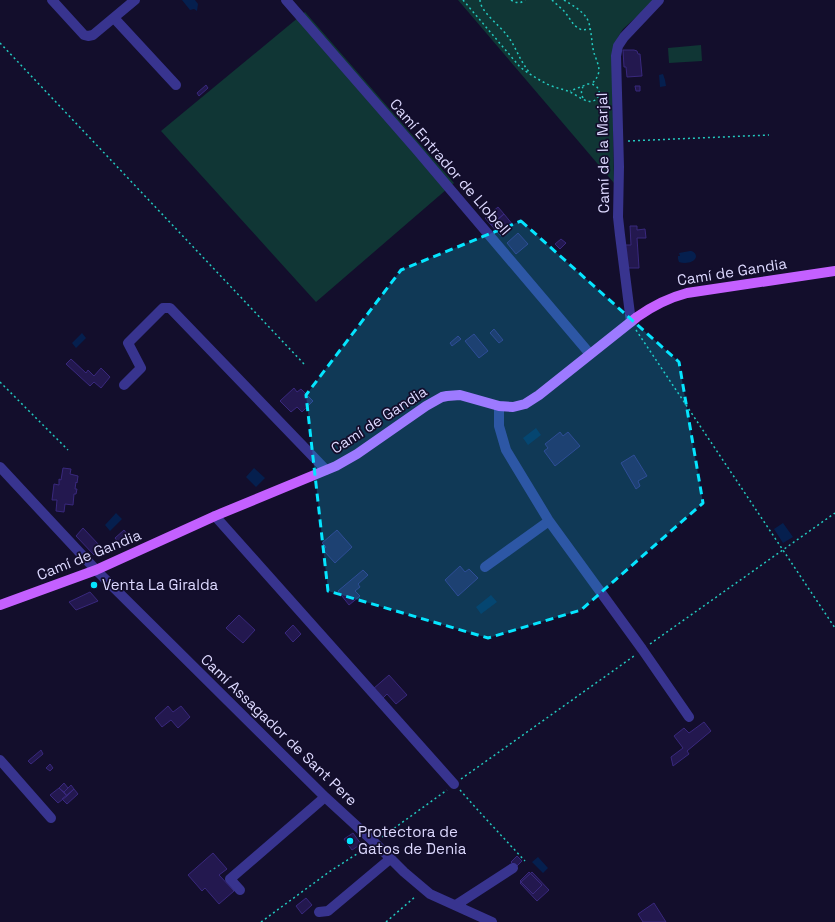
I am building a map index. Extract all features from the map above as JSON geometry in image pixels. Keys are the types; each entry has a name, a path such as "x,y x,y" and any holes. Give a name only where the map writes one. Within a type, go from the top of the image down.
{"main road":[{"name":"Camí de Gandia","path":"0,605 96,570 215,516 346,461 426,406 442,397 460,395 499,406 513,407 525,404 650,308 672,297 687,293 835,271"}],"street":[{"path":"52,0 84,34 88,36 93,35 136,0"},
{"name":"Camí Entrador de Llobell","path":"286,0 421,155 590,354"},
{"name":"Camí de la Marjal","path":"631,322 618,217 616,56 618,46 627,32 659,0"},
{"path":"114,18 176,85"},
{"path":"124,385 141,368 128,343 163,308 170,308 326,470"},
{"path":"499,406 499,426 506,450 549,521 689,716"},
{"name":"Camí Assagador de Sant Pere","path":"0,467 96,570 325,797 374,842 390,859 430,894 492,922"},
{"path":"215,516 454,784"},
{"path":"485,567 549,521"},
{"path":"0,760 51,818"},
{"path":"240,890 230,879 325,797"},
{"path":"319,912 328,911 390,859"},
{"path":"456,905 513,868"}],"path":[{"path":"463,0 520,67 532,76 550,85 570,91 586,101 594,100 599,94 596,86 591,84 570,91"},
{"path":"480,0 480,4 483,9 508,36 532,76"},
{"path":"511,0 520,3 525,0"},
{"path":"552,0 565,12 574,25 582,30 590,29"},
{"path":"564,0 585,16 588,21 592,46 599,70 596,79 591,84"},
{"path":"0,43 305,365"},
{"path":"585,85 581,94 586,101"},
{"path":"618,142 770,135"},
{"path":"631,322 835,628"},
{"path":"0,382 68,450"},
{"path":"261,922 329,872 374,842 835,513"},
{"path":"454,784 526,861"},
{"path":"386,922 424,889"}],"highlighted area":[{"path":"521,221 679,362 703,503 581,610 488,638 328,591 306,395 401,270"}],"green space":[{"path":"458,0 654,1 623,29 618,37 612,59 614,183"},
{"path":"305,12 454,183 316,302 161,131"},
{"path":"701,45 702,61 669,63 668,48"}],"water":[{"path":"182,0 195,0 198,4 197,11 194,9 190,10"},
{"path":"663,74 666,86 660,87 659,75"},
{"path":"690,251 695,253 696,257 693,261 684,263 679,262 679,253"},
{"path":"82,333 86,338 76,348 72,343"},
{"path":"536,428 541,435 528,445 523,438"},
{"path":"254,468 265,478 256,487 246,477"},
{"path":"116,513 122,519 110,531 105,525"},
{"path":"783,523 793,537 783,543 774,529"},
{"path":"491,595 497,602 481,614 476,607"},
{"path":"538,857 548,868 543,873 532,862"}],"building":[{"path":"623,50 634,50 640,54 642,76 627,77 626,67 624,67"},
{"path":"206,85 208,88 199,96 197,93"},
{"path":"635,86 640,86 640,91 636,91"},
{"path":"498,207 504,214 491,225 485,218"},
{"path":"504,214 513,225 501,236 491,225"},
{"path":"630,226 637,226 637,230 645,229 646,238 637,238 639,268 626,268 625,245 631,245"},
{"path":"518,233 528,244 516,254 507,243"},
{"path":"561,239 566,243 560,249 555,244"},
{"path":"494,329 503,340 499,343 490,333"},
{"path":"474,334 488,351 479,358 465,341"},
{"path":"458,336 461,339 452,346 450,343"},
{"path":"71,359 86,373 88,370 94,376 101,368 110,377 101,388 94,382 90,386 66,364"},
{"path":"294,388 297,392 301,389 313,401 302,412 297,407 291,412 280,401"},
{"path":"560,432 563,436 568,432 580,446 555,466 544,451 548,448 545,444"},
{"path":"634,455 647,476 638,481 640,486 636,489 621,463"},
{"path":"63,468 71,469 70,474 78,476 75,489 77,489 76,494 74,494 73,505 65,504 64,512 56,511 57,500 52,500 54,484 59,485 59,479 61,480"},
{"path":"83,528 101,547 94,555 76,536"},
{"path":"124,530 127,534 118,542 115,538"},
{"path":"337,530 352,547 335,563 323,550 326,547 322,543"},
{"path":"460,566 465,572 469,569 478,578 458,596 445,580"},
{"path":"363,570 368,575 358,584 360,587 355,591 360,596 349,605 338,591"},
{"path":"90,592 98,601 76,610 69,602"},
{"path":"239,615 255,630 243,643 226,628"},
{"path":"293,625 301,634 293,642 285,633"},
{"path":"389,675 407,695 396,704 387,694 382,699 373,689"},
{"path":"168,706 173,712 181,706 190,717 178,728 171,720 162,727 155,718"},
{"path":"704,722 711,731 687,751 689,754 673,766 671,757 683,748 674,736 684,728 689,733"},
{"path":"41,750 43,754 31,764 28,761"},
{"path":"50,764 53,768 50,771 46,768"},
{"path":"64,783 68,788 64,792 59,788"},
{"path":"71,785 74,789 67,796 64,792"},
{"path":"59,788 67,796 58,803 50,795"},
{"path":"74,789 78,794 67,804 62,799"},
{"path":"353,833 361,844 352,850 344,839"},
{"path":"213,853 227,869 219,875 234,891 219,904 205,888 202,891 188,875"},
{"path":"517,856 522,861 516,867 511,862"},
{"path":"529,872 542,885 533,894 520,881"},
{"path":"532,872 549,890 537,901 520,883"},
{"path":"306,898 312,905 302,914 296,906"},
{"path":"654,903 666,922 643,922 638,914"}],"place":[{"name":"Venta La Giralda","path":"94,585"},
{"name":"Protectora de Gatos de Denia","path":"350,841"}]}
